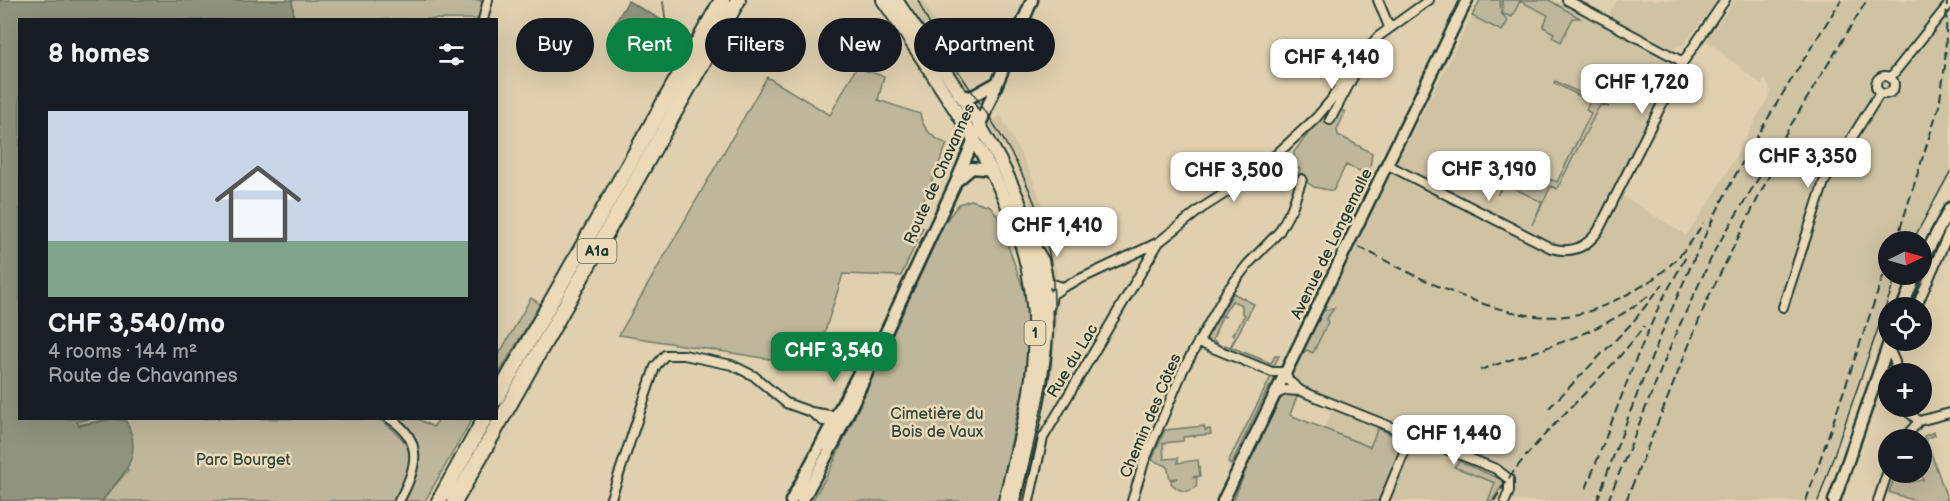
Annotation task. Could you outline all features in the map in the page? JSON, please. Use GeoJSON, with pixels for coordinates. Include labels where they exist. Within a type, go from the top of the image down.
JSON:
{"type":"FeatureCollection","features":[{"type":"Feature","properties":{"kind":"highway","name":"A1a"},"geometry":{"type":"LineString","coordinates":[[498,395],[722,0]]}},
{"type":"Feature","properties":{"kind":"highway","name":"A1a"},"geometry":{"type":"LineString","coordinates":[[455,501],[738,0]]}},
{"type":"Feature","properties":{"kind":"highway"},"geometry":{"type":"LineString","coordinates":[[439,501],[484,420]]}},
{"type":"Feature","properties":{"kind":"main road","name":"1"},"geometry":{"type":"LineString","coordinates":[[884,0],[992,170],[1020,236],[1035,313],[1034,356],[1027,406],[1005,501]]}},
{"type":"Feature","properties":{"kind":"main road","name":"1"},"geometry":{"type":"LineString","coordinates":[[896,0],[979,126],[1017,192],[1036,248],[1045,313],[1044,361],[1014,501]]}},
{"type":"Feature","properties":{"kind":"main road","name":"Route de Chavannes"},"geometry":{"type":"LineString","coordinates":[[791,501],[826,433],[831,418],[860,377],[881,340],[956,182],[1031,0]]}},
{"type":"Feature","properties":{"kind":"main road","name":"Avenue de Longemalle"},"geometry":{"type":"LineString","coordinates":[[1223,501],[1467,0]]}},
{"type":"Feature","properties":{"kind":"main road"},"geometry":{"type":"LineString","coordinates":[[958,94],[971,97],[996,83]]}},
{"type":"Feature","properties":{"kind":"main road"},"geometry":{"type":"LineString","coordinates":[[956,182],[972,168],[992,170]]}},
{"type":"Feature","properties":{"kind":"main road"},"geometry":{"type":"LineString","coordinates":[[1932,242],[1950,208]]}},
{"type":"Feature","properties":{"kind":"main road"},"geometry":{"type":"LineString","coordinates":[[1834,501],[1887,351]]}},
{"type":"Feature","properties":{"kind":"main road","name":"Route de Chavannes"},"geometry":{"type":"LineString","coordinates":[[803,499],[829,452],[860,377]]}},
{"type":"Feature","properties":{"kind":"street"},"geometry":{"type":"LineString","coordinates":[[484,18],[489,0]]}},
{"type":"Feature","properties":{"kind":"street"},"geometry":{"type":"LineString","coordinates":[[1378,0],[1389,27]]}},
{"type":"Feature","properties":{"kind":"street","name":"Rue du Lac"},"geometry":{"type":"LineString","coordinates":[[1044,361],[1050,337],[1049,299],[1063,287],[1159,242],[1202,208],[1254,175],[1332,99],[1348,69],[1355,65],[1368,46],[1389,27],[1430,0]]}},
{"type":"Feature","properties":{"kind":"street"},"geometry":{"type":"LineString","coordinates":[[1568,0],[1604,22],[1651,43],[1683,62]]}},
{"type":"Feature","properties":{"kind":"street"},"geometry":{"type":"LineString","coordinates":[[1388,165],[1551,248],[1574,250],[1588,242],[1598,231],[1683,62],[1725,0]]}},
{"type":"Feature","properties":{"kind":"street"},"geometry":{"type":"LineString","coordinates":[[1890,78],[1950,3]]}},
{"type":"Feature","properties":{"kind":"street"},"geometry":{"type":"LineString","coordinates":[[1330,120],[1354,75],[1355,65]]}},
{"type":"Feature","properties":{"kind":"street"},"geometry":{"type":"LineString","coordinates":[[1882,77],[1890,78],[1894,84],[1893,89],[1889,93],[1880,93],[1876,86],[1878,80],[1882,77]]}},
{"type":"Feature","properties":{"kind":"street"},"geometry":{"type":"LineString","coordinates":[[1783,307],[1824,182],[1880,93]]}},
{"type":"Feature","properties":{"kind":"street","name":"Chemin des Côtes"},"geometry":{"type":"LineString","coordinates":[[1132,501],[1144,462],[1197,342],[1227,291],[1254,257],[1279,232],[1292,208],[1302,179]]}},
{"type":"Feature","properties":{"kind":"street"},"geometry":{"type":"LineString","coordinates":[[1921,297],[1950,230]]}},
{"type":"Feature","properties":{"kind":"street","name":"Rue du Lac"},"geometry":{"type":"LineString","coordinates":[[1029,501],[1043,438],[1159,242]]}},
{"type":"Feature","properties":{"kind":"street"},"geometry":{"type":"LineString","coordinates":[[1036,248],[1044,260],[1048,283],[1063,287]]}},
{"type":"Feature","properties":{"kind":"street","name":"Chemin des Côtes"},"geometry":{"type":"LineString","coordinates":[[1197,342],[1272,372]]}},
{"type":"Feature","properties":{"kind":"street"},"geometry":{"type":"LineString","coordinates":[[610,501],[655,367],[665,355],[684,355],[732,365],[754,376],[786,403],[811,412],[815,418],[831,418]]}},
{"type":"Feature","properties":{"kind":"street"},"geometry":{"type":"LineString","coordinates":[[1272,372],[1285,372],[1289,381],[1301,391],[1496,469],[1509,479],[1509,491],[1505,501]]}},
{"type":"Feature","properties":{"kind":"street"},"geometry":{"type":"LineString","coordinates":[[1272,372],[1279,384]]}},
{"type":"Feature","properties":{"kind":"street"},"geometry":{"type":"LineString","coordinates":[[1273,395],[1285,390],[1301,391]]}},
{"type":"Feature","properties":{"kind":"street"},"geometry":{"type":"LineString","coordinates":[[1912,429],[1919,421],[1950,413]]}},
{"type":"Feature","properties":{"kind":"street"},"geometry":{"type":"LineString","coordinates":[[1914,417],[1919,421]]}},
{"type":"Feature","properties":{"kind":"street","name":"Route de Chavannes"},"geometry":{"type":"LineString","coordinates":[[803,499],[809,480],[836,426],[831,418]]}},
{"type":"Feature","properties":{"kind":"street"},"geometry":{"type":"LineString","coordinates":[[391,420],[407,434],[414,450],[411,478],[399,501]]}},
{"type":"Feature","properties":{"kind":"street"},"geometry":{"type":"LineString","coordinates":[[1384,501],[1411,436]]}},
{"type":"Feature","properties":{"kind":"street"},"geometry":{"type":"LineString","coordinates":[[1878,501],[1884,483]]}},
{"type":"Feature","properties":{"kind":"shaded area"},"geometry":{"type":"Polygon","coordinates":[[[0,0],[292,0],[294,18],[18,18],[18,420],[86,420],[77,422],[79,426],[108,420],[126,421],[133,445],[129,464],[102,501],[0,501],[0,0]]]}},
{"type":"Feature","properties":{"kind":"shaded area"},"geometry":{"type":"Polygon","coordinates":[[[909,0],[924,0],[932,18],[918,18],[909,0]]]}},
{"type":"Feature","properties":{"kind":"shaded area"},"geometry":{"type":"Polygon","coordinates":[[[1480,0],[1553,0],[1683,62],[1621,195],[1686,235],[1713,197],[1771,92],[1765,79],[1762,85],[1706,40],[1735,0],[1950,0],[1950,177],[1917,231],[1878,231],[1878,285],[1892,285],[1888,297],[1878,297],[1878,326],[1816,501],[1508,501],[1513,487],[1509,470],[1297,384],[1292,369],[1480,0]]]}},
{"type":"Feature","properties":{"kind":"shaded area"},"geometry":{"type":"Polygon","coordinates":[[[1617,0],[1718,0],[1683,45],[1674,48],[1661,46],[1607,18],[1617,0]]]}},
{"type":"Feature","properties":{"kind":"shaded area"},"geometry":{"type":"Polygon","coordinates":[[[628,1],[658,18],[618,18],[628,1]]]}},
{"type":"Feature","properties":{"kind":"shaded area"},"geometry":{"type":"Polygon","coordinates":[[[953,72],[960,72],[994,120],[1001,116],[1031,174],[1042,204],[1058,279],[1058,321],[1053,364],[1023,501],[1018,501],[1052,339],[1050,281],[1041,232],[1021,176],[1005,147],[953,72]]]}},
{"type":"Feature","properties":{"kind":"shaded area"},"geometry":{"type":"Polygon","coordinates":[[[1332,410],[1378,428],[1370,447],[1324,429],[1332,410]]]}},
{"type":"Feature","properties":{"kind":"shaded area"},"geometry":{"type":"Polygon","coordinates":[[[1415,448],[1423,448],[1499,479],[1503,490],[1498,501],[1390,501],[1407,460],[1415,448]]]}},
{"type":"Feature","properties":{"kind":"green space"},"geometry":{"type":"Polygon","coordinates":[[[292,0],[478,0],[483,2],[478,18],[294,18],[292,0]]]}},
{"type":"Feature","properties":{"kind":"green space"},"geometry":{"type":"Polygon","coordinates":[[[1480,0],[1500,0],[1501,13],[1508,21],[1502,31],[1472,16],[1480,0]]]}},
{"type":"Feature","properties":{"kind":"green space"},"geometry":{"type":"Polygon","coordinates":[[[1502,0],[1549,0],[1580,18],[1573,18],[1561,42],[1552,37],[1554,33],[1543,27],[1548,15],[1520,1],[1512,17],[1503,14],[1502,0]]]}},
{"type":"Feature","properties":{"kind":"green space"},"geometry":{"type":"Polygon","coordinates":[[[854,72],[870,72],[884,76],[878,100],[920,114],[929,133],[947,144],[914,224],[923,228],[901,276],[843,274],[814,366],[619,335],[767,77],[830,115],[854,72]]]}},
{"type":"Feature","properties":{"kind":"green space"},"geometry":{"type":"Polygon","coordinates":[[[1555,81],[1609,107],[1600,105],[1557,189],[1551,186],[1532,225],[1542,202],[1505,184],[1497,195],[1509,171],[1514,169],[1547,185],[1550,179],[1557,182],[1591,113],[1586,110],[1590,101],[1554,83],[1555,81]]]}},
{"type":"Feature","properties":{"kind":"green space"},"geometry":{"type":"Polygon","coordinates":[[[1339,94],[1333,105],[1345,112],[1337,130],[1338,135],[1372,153],[1369,175],[1346,165],[1333,191],[1314,187],[1298,176],[1300,169],[1294,165],[1294,152],[1339,94]]]}},
{"type":"Feature","properties":{"kind":"green space","name":"Cimetière du Bois de Vaux"},"geometry":{"type":"Polygon","coordinates":[[[971,200],[990,206],[997,215],[1027,299],[1029,329],[1024,384],[998,501],[812,501],[829,472],[945,222],[959,204],[971,200]]]}},
{"type":"Feature","properties":{"kind":"green space"},"geometry":{"type":"Polygon","coordinates":[[[1233,293],[1254,304],[1231,347],[1271,363],[1275,356],[1279,356],[1272,369],[1225,349],[1225,345],[1230,347],[1236,337],[1232,335],[1245,315],[1242,313],[1242,305],[1232,301],[1223,315],[1226,317],[1222,316],[1213,339],[1218,344],[1214,346],[1205,341],[1233,293]]]}},
{"type":"Feature","properties":{"kind":"green space"},"geometry":{"type":"Polygon","coordinates":[[[531,298],[540,304],[498,375],[498,356],[531,298]]]}},
{"type":"Feature","properties":{"kind":"green space"},"geometry":{"type":"Polygon","coordinates":[[[1334,308],[1326,320],[1328,322],[1313,353],[1307,350],[1301,355],[1323,311],[1334,308]]]}},
{"type":"Feature","properties":{"kind":"green space"},"geometry":{"type":"Polygon","coordinates":[[[1272,375],[1275,381],[1268,389],[1231,465],[1228,462],[1272,375]]]}},
{"type":"Feature","properties":{"kind":"green space"},"geometry":{"type":"Polygon","coordinates":[[[1291,394],[1297,396],[1290,415],[1370,447],[1378,428],[1398,438],[1401,451],[1381,501],[1233,501],[1244,475],[1242,474],[1276,402],[1291,394]]]}},
{"type":"Feature","properties":{"kind":"green space","name":"Parc Bourget"},"geometry":{"type":"Polygon","coordinates":[[[84,420],[103,420],[77,425],[77,422],[84,420]]]}},
{"type":"Feature","properties":{"kind":"green space","name":"Parc Bourget"},"geometry":{"type":"Polygon","coordinates":[[[103,420],[380,420],[401,437],[407,446],[409,455],[406,476],[394,501],[102,501],[128,470],[103,420]]]}},
{"type":"Feature","properties":{"kind":"green space"},"geometry":{"type":"Polygon","coordinates":[[[401,420],[420,420],[433,427],[438,420],[471,420],[425,501],[405,501],[419,458],[415,437],[401,420]]]}},
{"type":"Feature","properties":{"kind":"green space"},"geometry":{"type":"Polygon","coordinates":[[[1204,426],[1205,430],[1210,429],[1211,434],[1183,437],[1183,441],[1163,443],[1164,459],[1178,458],[1178,463],[1198,460],[1200,476],[1192,477],[1197,478],[1196,487],[1186,491],[1180,490],[1171,483],[1171,480],[1178,478],[1170,479],[1167,466],[1152,460],[1165,430],[1204,426]]]}},
{"type":"Feature","properties":{"kind":"green space"},"geometry":{"type":"Polygon","coordinates":[[[1932,456],[1948,501],[1915,501],[1889,492],[1892,483],[1932,483],[1932,456]]]}},
{"type":"Feature","properties":{"kind":"green space"},"geometry":{"type":"Polygon","coordinates":[[[1459,461],[1502,480],[1504,483],[1492,501],[1488,501],[1495,483],[1454,467],[1459,461]]]}},
{"type":"Feature","properties":{"kind":"waterway"},"geometry":{"type":"LineString","coordinates":[[663,2],[665,18]]}},
{"type":"Feature","properties":{"kind":"tram line"},"geometry":{"type":"LineString","coordinates":[[918,0],[937,38],[1006,144],[1030,191],[1045,236],[1053,278],[1054,320],[1050,362],[1042,406],[1020,501]]}},
{"type":"Feature","properties":{"kind":"tram line"},"geometry":{"type":"LineString","coordinates":[[1918,231],[1950,172]]}},
{"type":"Feature","properties":{"kind":"tram line"},"geometry":{"type":"LineString","coordinates":[[1818,501],[1893,285]]}},
{"type":"Feature","properties":{"kind":"railway"},"geometry":{"type":"LineString","coordinates":[[1597,501],[1658,342],[1710,225],[1756,139],[1841,0]]}},
{"type":"Feature","properties":{"kind":"railway"},"geometry":{"type":"LineString","coordinates":[[1608,501],[1675,335],[1716,248],[1867,0]]}},
{"type":"Feature","properties":{"kind":"railway"},"geometry":{"type":"LineString","coordinates":[[1899,231],[1939,106],[1945,66],[1947,0]]}},
{"type":"Feature","properties":{"kind":"railway"},"geometry":{"type":"LineString","coordinates":[[1626,501],[1708,298],[1773,168]]}},
{"type":"Feature","properties":{"kind":"railway"},"geometry":{"type":"LineString","coordinates":[[1359,247],[1407,272],[1463,296],[1520,314],[1547,317],[1588,312],[1628,294],[1671,264],[1696,235],[1703,223]]}},
{"type":"Feature","properties":{"kind":"railway"},"geometry":{"type":"LineString","coordinates":[[1586,489],[1635,361],[1661,302],[1687,255]]}},
{"type":"Feature","properties":{"kind":"railway"},"geometry":{"type":"LineString","coordinates":[[1549,408],[1632,323],[1663,284]]}},
{"type":"Feature","properties":{"kind":"railway"},"geometry":{"type":"LineString","coordinates":[[1806,501],[1880,285]]}},
{"type":"Feature","properties":{"kind":"railway"},"geometry":{"type":"LineString","coordinates":[[1480,370],[1568,340],[1611,320],[1649,295]]}},
{"type":"Feature","properties":{"kind":"railway"},"geometry":{"type":"LineString","coordinates":[[1494,501],[1528,454],[1607,370],[1644,326]]}}]}
